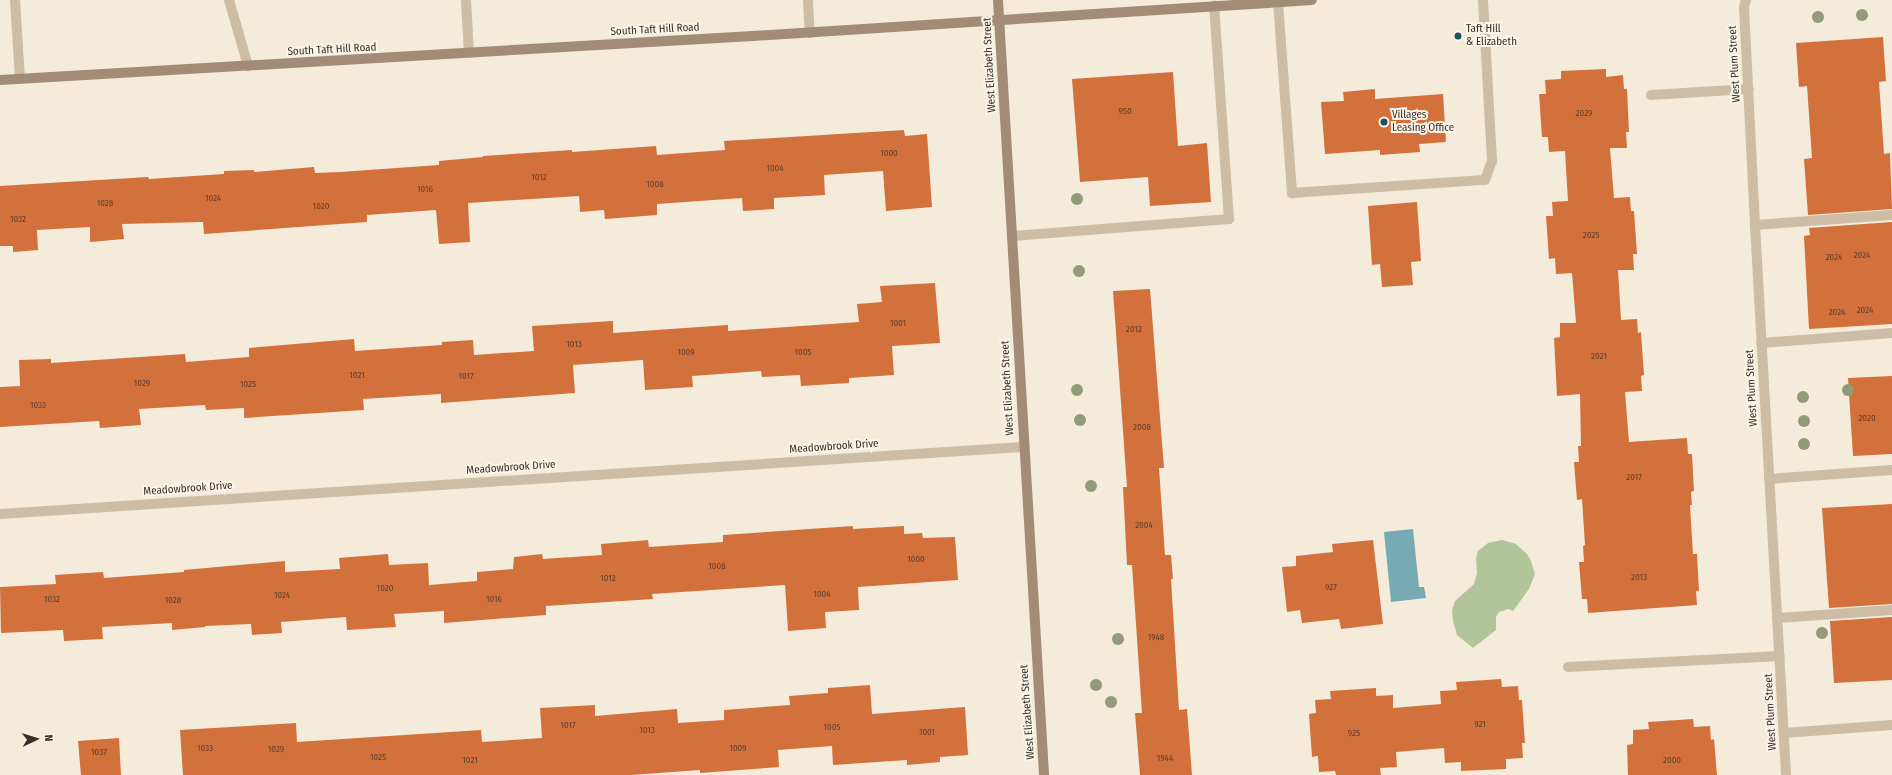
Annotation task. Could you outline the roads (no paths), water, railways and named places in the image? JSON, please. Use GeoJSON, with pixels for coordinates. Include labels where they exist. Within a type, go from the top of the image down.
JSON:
{"type":"FeatureCollection","features":[{"type":"Feature","properties":{"kind":"main road","name":"West Elizabeth Street"},"geometry":{"type":"LineString","coordinates":[[998,0],[1013,236],[1023,446],[1044,775]]}},
{"type":"Feature","properties":{"kind":"main road","name":"South Taft Hill Road"},"geometry":{"type":"LineString","coordinates":[[0,80],[469,54],[1312,0]]}},
{"type":"Feature","properties":{"kind":"street"},"geometry":{"type":"LineString","coordinates":[[15,0],[20,79]]}},
{"type":"Feature","properties":{"kind":"street"},"geometry":{"type":"LineString","coordinates":[[229,0],[248,66]]}},
{"type":"Feature","properties":{"kind":"street"},"geometry":{"type":"LineString","coordinates":[[466,0],[469,54]]}},
{"type":"Feature","properties":{"kind":"street"},"geometry":{"type":"LineString","coordinates":[[808,0],[810,33]]}},
{"type":"Feature","properties":{"kind":"street"},"geometry":{"type":"LineString","coordinates":[[1278,2],[1292,194],[1485,180],[1492,161],[1483,0]]}},
{"type":"Feature","properties":{"kind":"street","name":"West Plum Street"},"geometry":{"type":"LineString","coordinates":[[1746,0],[1744,7],[1761,343],[1786,775]]}},
{"type":"Feature","properties":{"kind":"street"},"geometry":{"type":"LineString","coordinates":[[1013,236],[1229,219],[1214,6]]}},
{"type":"Feature","properties":{"kind":"street"},"geometry":{"type":"LineString","coordinates":[[1651,95],[1749,89]]}},
{"type":"Feature","properties":{"kind":"street"},"geometry":{"type":"LineString","coordinates":[[1755,225],[1892,215]]}},
{"type":"Feature","properties":{"kind":"street"},"geometry":{"type":"LineString","coordinates":[[1761,343],[1892,333]]}},
{"type":"Feature","properties":{"kind":"street","name":"Meadowbrook Drive"},"geometry":{"type":"LineString","coordinates":[[0,514],[1023,446]]}},
{"type":"Feature","properties":{"kind":"street"},"geometry":{"type":"LineString","coordinates":[[1769,479],[1892,470]]}},
{"type":"Feature","properties":{"kind":"street"},"geometry":{"type":"LineString","coordinates":[[1777,618],[1892,610]]}},
{"type":"Feature","properties":{"kind":"street"},"geometry":{"type":"LineString","coordinates":[[1568,667],[1780,656]]}},
{"type":"Feature","properties":{"kind":"street"},"geometry":{"type":"LineString","coordinates":[[1784,732],[1892,725]]}},
{"type":"Feature","properties":{"kind":"water"},"geometry":{"type":"Polygon","coordinates":[[[1413,529],[1419,587],[1424,587],[1426,598],[1391,602],[1384,532],[1413,529]]]}},
{"type":"Feature","properties":{"kind":"place","name":"Taft Hill & Elizabeth"},"geometry":{"type":"Point","coordinates":[1458,36]}},
{"type":"Feature","properties":{"kind":"place","name":"Villages Leasing Office"},"geometry":{"type":"Point","coordinates":[1384,122]}}]}
